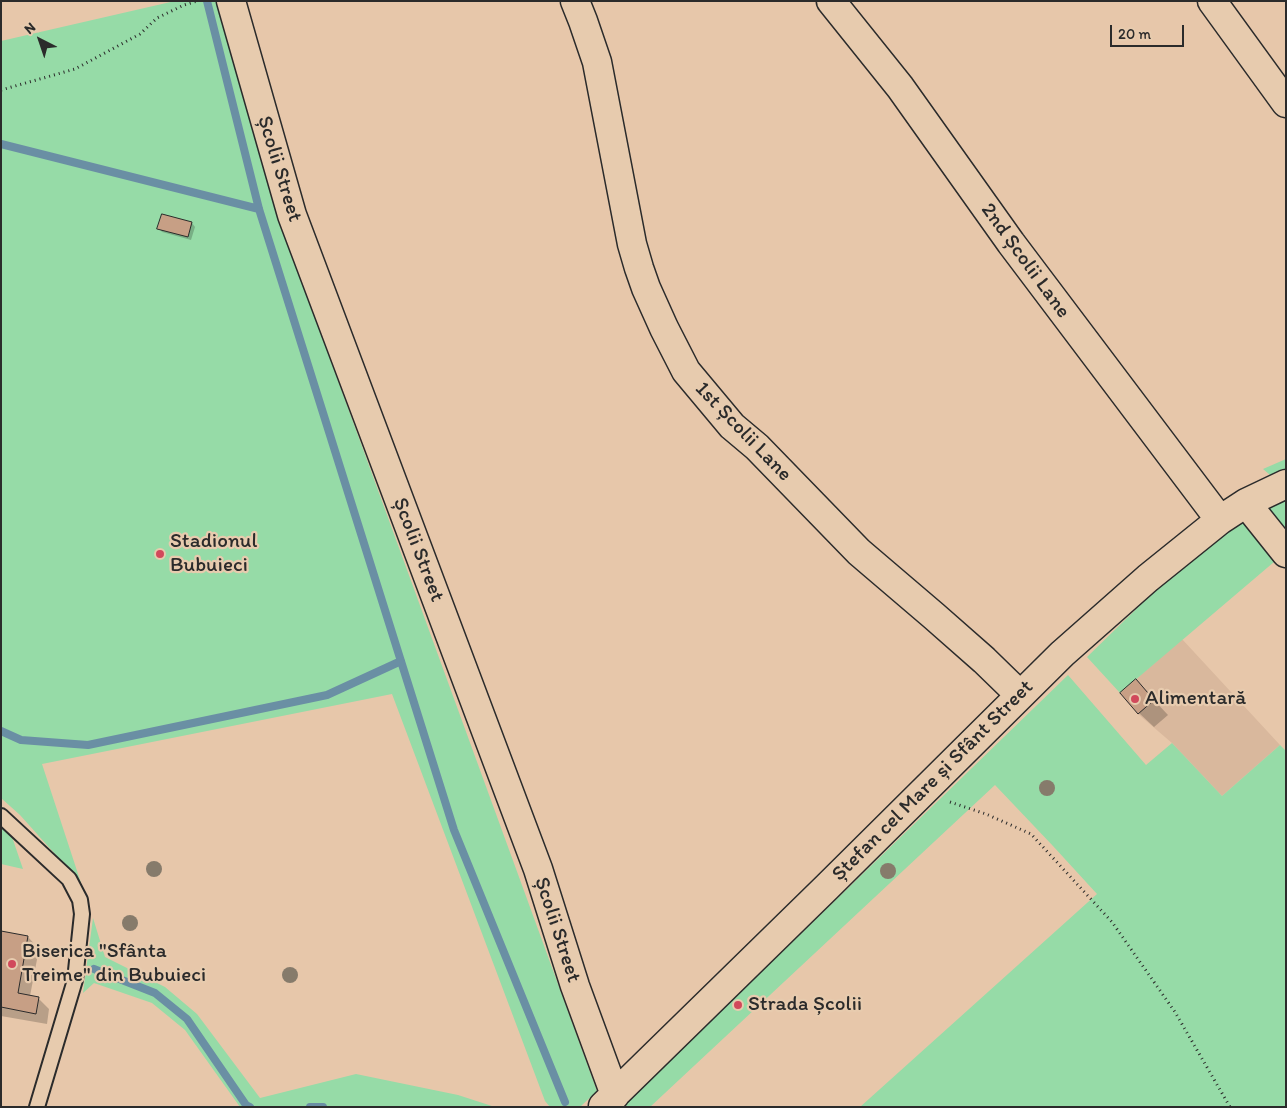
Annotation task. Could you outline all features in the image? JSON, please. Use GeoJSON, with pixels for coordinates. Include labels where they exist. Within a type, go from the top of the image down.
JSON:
{"type":"FeatureCollection","features":[{"type":"Feature","properties":{"kind":"street","name":"Școlii Street"},"geometry":{"type":"LineString","coordinates":[[231,1],[292,215],[538,870],[609,1101]]}},
{"type":"Feature","properties":{"kind":"street","name":"1st Școlii Lane"},"geometry":{"type":"LineString","coordinates":[[574,1],[583,21],[596,62],[632,244],[639,268],[664,328],[686,371],[732,426],[757,447],[859,552],[984,660],[1020,695]]}},
{"type":"Feature","properties":{"kind":"street","name":"2nd Școlii Lane"},"geometry":{"type":"LineString","coordinates":[[832,1],[900,87],[1011,243],[1220,520]]}},
{"type":"Feature","properties":{"kind":"street"},"geometry":{"type":"LineString","coordinates":[[1212,1],[1286,102]]}},
{"type":"Feature","properties":{"kind":"street","name":"Ștefan cel Mare și Sfânt Street"},"geometry":{"type":"LineString","coordinates":[[609,1101],[1062,654],[1148,578],[1220,520],[1246,503],[1286,484]]}},
{"type":"Feature","properties":{"kind":"street"},"geometry":{"type":"LineString","coordinates":[[1246,503],[1286,553]]}},
{"type":"Feature","properties":{"kind":"lane"},"geometry":{"type":"LineString","coordinates":[[1,816],[69,879],[80,900],[82,914],[74,980],[36,1107]]}},
{"type":"Feature","properties":{"kind":"path"},"geometry":{"type":"LineString","coordinates":[[1,90],[75,70],[140,34],[158,18],[196,1]]}},
{"type":"Feature","properties":{"kind":"path"},"geometry":{"type":"LineString","coordinates":[[922,792],[986,814],[1031,834],[1112,922],[1175,1012],[1230,1107]]}},
{"type":"Feature","properties":{"kind":"shaded area"},"geometry":{"type":"Polygon","coordinates":[[[1182,639],[1280,745],[1222,796],[1172,743],[1138,714],[1120,693],[1182,639]]]}},
{"type":"Feature","properties":{"kind":"green space"},"geometry":{"type":"Polygon","coordinates":[[[175,1],[223,1],[274,205],[597,1091],[580,1107],[550,1107],[545,1101],[392,694],[42,764],[81,883],[20,815],[1,798],[1,41],[175,1]]]}},
{"type":"Feature","properties":{"kind":"green space"},"geometry":{"type":"Polygon","coordinates":[[[1286,459],[1286,470],[1270,475],[1263,469],[1286,459]]]}},
{"type":"Feature","properties":{"kind":"green space"},"geometry":{"type":"Polygon","coordinates":[[[1286,498],[1286,534],[1264,506],[1286,498]]]}},
{"type":"Feature","properties":{"kind":"green space"},"geometry":{"type":"Polygon","coordinates":[[[1243,522],[1274,562],[1120,693],[1087,657],[1168,578],[1208,543],[1243,522]]]}},
{"type":"Feature","properties":{"kind":"green space"},"geometry":{"type":"Polygon","coordinates":[[[1068,675],[1146,765],[1172,743],[1222,796],[1280,745],[1286,751],[1286,1107],[860,1107],[1097,894],[995,785],[650,1107],[622,1107],[1068,675]]]}},
{"type":"Feature","properties":{"kind":"green space"},"geometry":{"type":"Polygon","coordinates":[[[1,825],[11,834],[23,869],[1,864],[1,825]]]}},
{"type":"Feature","properties":{"kind":"green space"},"geometry":{"type":"Polygon","coordinates":[[[93,918],[105,957],[165,987],[197,1014],[260,1098],[356,1074],[458,1095],[495,1107],[240,1107],[185,1030],[152,1003],[94,983],[83,993],[93,918]]]}},
{"type":"Feature","properties":{"kind":"building"},"geometry":{"type":"Polygon","coordinates":[[[162,214],[192,222],[188,237],[157,229],[162,214]]]}},
{"type":"Feature","properties":{"kind":"building"},"geometry":{"type":"Polygon","coordinates":[[[1136,679],[1154,700],[1138,714],[1120,693],[1136,679]]]}},
{"type":"Feature","properties":{"kind":"building","name":"Biserica \"Sfânta Treime\" din Bubuieci"},"geometry":{"type":"Polygon","coordinates":[[[1,931],[28,936],[18,993],[39,997],[36,1014],[1,1007],[1,931]]]}},
{"type":"Feature","properties":{"kind":"waterway"},"geometry":{"type":"LineString","coordinates":[[207,1],[259,209],[454,830],[565,1102]]}},
{"type":"Feature","properties":{"kind":"waterway"},"geometry":{"type":"LineString","coordinates":[[1,144],[259,209]]}},
{"type":"Feature","properties":{"kind":"waterway"},"geometry":{"type":"LineString","coordinates":[[1,731],[21,740],[88,745],[327,695],[401,661]]}},
{"type":"Feature","properties":{"kind":"waterway"},"geometry":{"type":"LineString","coordinates":[[94,969],[155,993],[187,1019],[246,1105],[250,1107]]}},
{"type":"Feature","properties":{"kind":"waterway"},"geometry":{"type":"LineString","coordinates":[[310,1107],[323,1107]]}},
{"type":"Feature","properties":{"kind":"place","name":"Stadionul Bubuieci"},"geometry":{"type":"Point","coordinates":[160,554]}},
{"type":"Feature","properties":{"kind":"place","name":"Alimentară"},"geometry":{"type":"Point","coordinates":[1135,699]}},
{"type":"Feature","properties":{"kind":"place","name":"Biserica \"Sfânta Treime\" din Bubuieci"},"geometry":{"type":"Point","coordinates":[12,964]}},
{"type":"Feature","properties":{"kind":"place","name":"Strada Școlii"},"geometry":{"type":"Point","coordinates":[738,1005]}}]}
